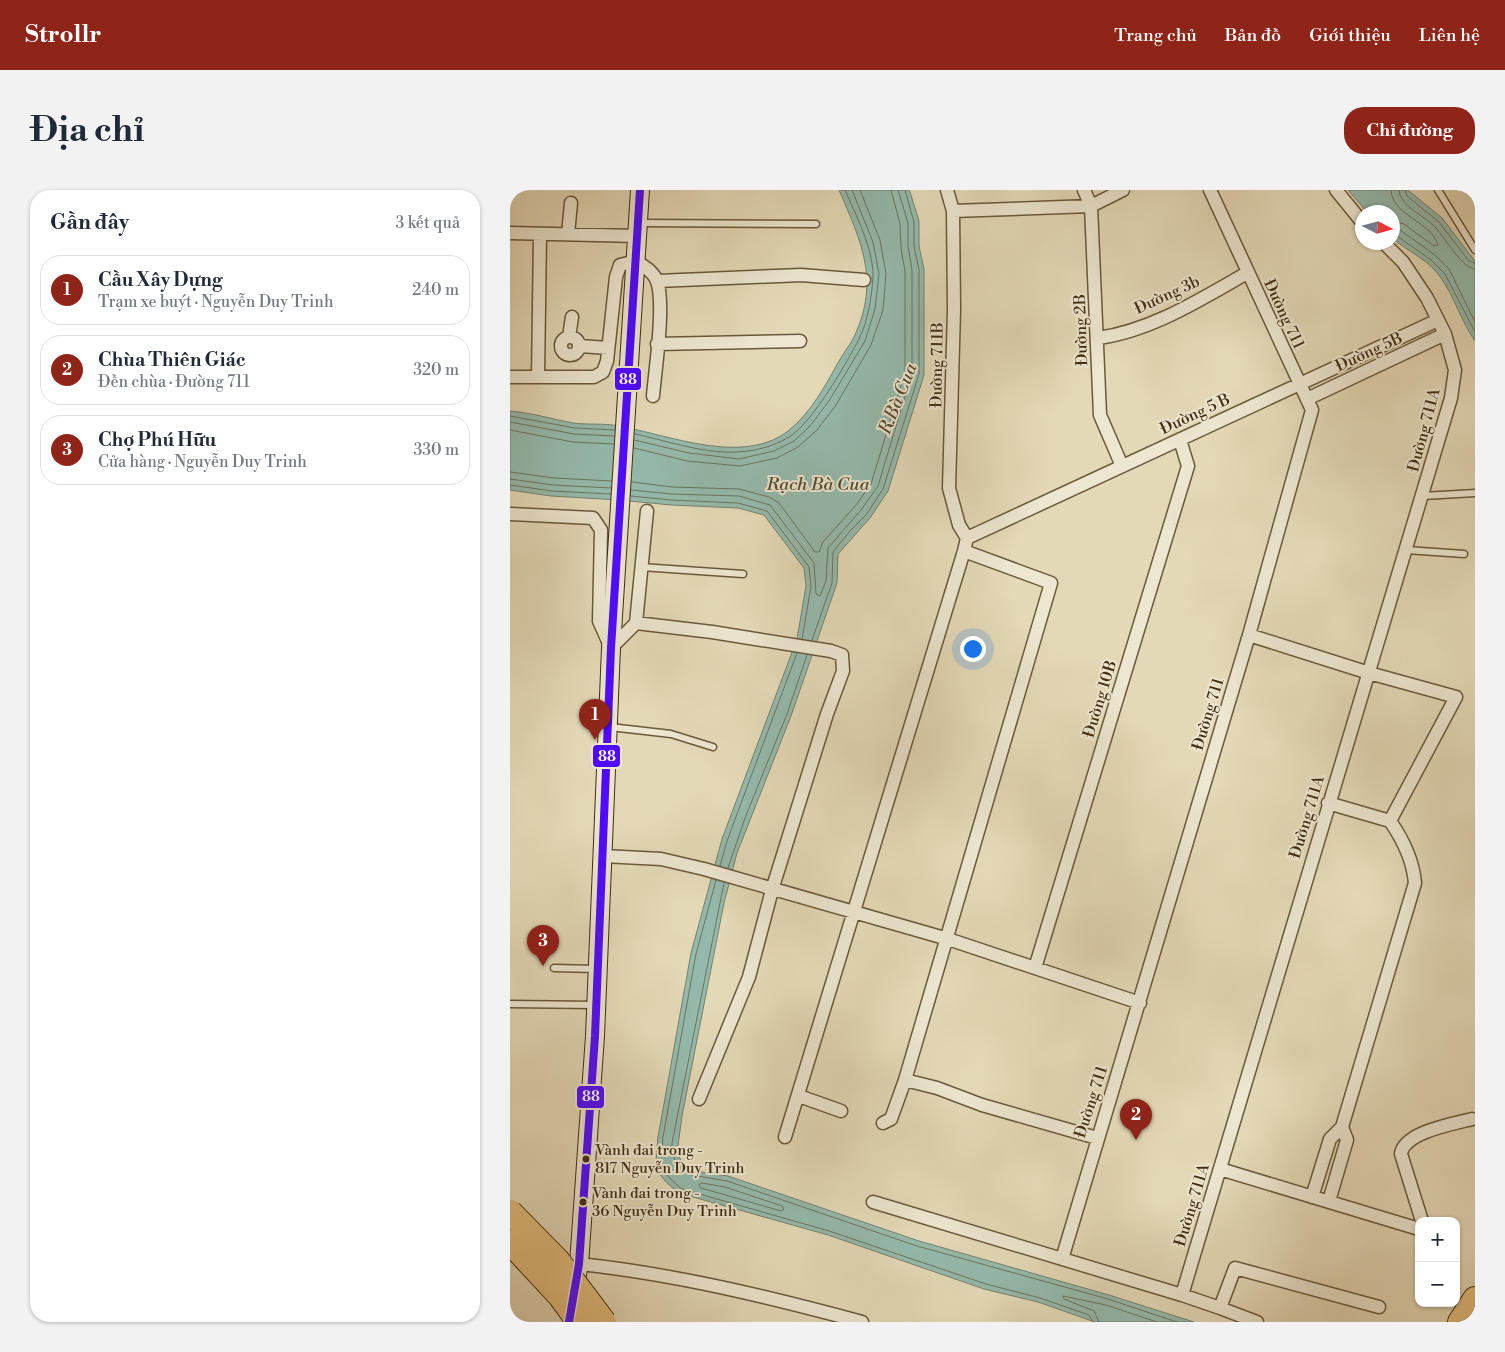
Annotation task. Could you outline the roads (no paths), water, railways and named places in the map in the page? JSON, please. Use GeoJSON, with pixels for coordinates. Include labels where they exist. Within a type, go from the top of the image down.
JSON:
{"type":"FeatureCollection","features":[{"type":"Feature","properties":{"kind":"highway"},"geometry":{"type":"LineString","coordinates":[[510,1212],[558,1261],[604,1322]]}},
{"type":"Feature","properties":{"kind":"highway"},"geometry":{"type":"LineString","coordinates":[[510,1242],[560,1296],[580,1322]]}},
{"type":"Feature","properties":{"kind":"highway"},"geometry":{"type":"LineString","coordinates":[[1460,1322],[1475,1299]]}},
{"type":"Feature","properties":{"kind":"main road"},"geometry":{"type":"LineString","coordinates":[[569,1322],[578,1264],[596,1006],[610,648],[640,190]]}},
{"type":"Feature","properties":{"kind":"main road"},"geometry":{"type":"LineString","coordinates":[[578,1264],[580,1322]]}},
{"type":"Feature","properties":{"kind":"street","name":"Đường 711B"},"geometry":{"type":"LineString","coordinates":[[947,190],[953,211],[954,310],[949,488],[959,525],[967,538]]}},
{"type":"Feature","properties":{"kind":"street","name":"Đường 2B"},"geometry":{"type":"LineString","coordinates":[[1084,190],[1092,206],[1100,415],[1122,466]]}},
{"type":"Feature","properties":{"kind":"street"},"geometry":{"type":"LineString","coordinates":[[953,211],[1092,206],[1123,190]]}},
{"type":"Feature","properties":{"kind":"street","name":"Đường 711"},"geometry":{"type":"LineString","coordinates":[[1062,1259],[1249,635],[1312,410],[1210,190]]}},
{"type":"Feature","properties":{"kind":"street"},"geometry":{"type":"LineString","coordinates":[[1336,190],[1355,213]]}},
{"type":"Feature","properties":{"kind":"street"},"geometry":{"type":"LineString","coordinates":[[568,234],[570,202]]}},
{"type":"Feature","properties":{"kind":"street"},"geometry":{"type":"LineString","coordinates":[[510,233],[568,234],[638,229]]}},
{"type":"Feature","properties":{"kind":"street"},"geometry":{"type":"LineString","coordinates":[[538,377],[540,234]]}},
{"type":"Feature","properties":{"kind":"street","name":"Đường 711A"},"geometry":{"type":"LineString","coordinates":[[1182,1295],[1451,398],[1455,370],[1445,334],[1427,298],[1403,262],[1391,250]]}},
{"type":"Feature","properties":{"kind":"street"},"geometry":{"type":"LineString","coordinates":[[510,377],[594,377],[603,372],[608,348],[616,277],[620,265],[636,261],[648,268],[657,281],[660,302],[653,396]]}},
{"type":"Feature","properties":{"kind":"street","name":"Đường 3b"},"geometry":{"type":"LineString","coordinates":[[1098,338],[1117,336],[1180,310],[1247,273]]}},
{"type":"Feature","properties":{"kind":"street"},"geometry":{"type":"LineString","coordinates":[[657,281],[801,275],[864,280]]}},
{"type":"Feature","properties":{"kind":"street"},"geometry":{"type":"LineString","coordinates":[[569,355],[565,353],[565,340],[572,317]]}},
{"type":"Feature","properties":{"kind":"street","name":"Đường 5 B"},"geometry":{"type":"LineString","coordinates":[[967,538],[1438,320]]}},
{"type":"Feature","properties":{"kind":"street","name":"Đường 5B"},"geometry":{"type":"LineString","coordinates":[[1307,399],[1445,334]]}},
{"type":"Feature","properties":{"kind":"street"},"geometry":{"type":"LineString","coordinates":[[539,344],[574,337],[580,346]]}},
{"type":"Feature","properties":{"kind":"street"},"geometry":{"type":"LineString","coordinates":[[657,344],[800,341]]}},
{"type":"Feature","properties":{"kind":"street"},"geometry":{"type":"LineString","coordinates":[[580,346],[608,348]]}},
{"type":"Feature","properties":{"kind":"street"},"geometry":{"type":"LineString","coordinates":[[569,355],[574,354],[580,346]]}},
{"type":"Feature","properties":{"kind":"street"},"geometry":{"type":"LineString","coordinates":[[568,377],[569,355]]}},
{"type":"Feature","properties":{"kind":"street","name":"Đường 10B"},"geometry":{"type":"LineString","coordinates":[[1035,968],[1188,466],[1180,440]]}},
{"type":"Feature","properties":{"kind":"street"},"geometry":{"type":"LineString","coordinates":[[510,514],[593,518],[601,530],[599,621],[610,648],[636,623],[647,511]]}},
{"type":"Feature","properties":{"kind":"street"},"geometry":{"type":"LineString","coordinates":[[785,1137],[967,538]]}},
{"type":"Feature","properties":{"kind":"street"},"geometry":{"type":"LineString","coordinates":[[882,1122],[892,1119],[905,1080],[948,939],[1051,582],[964,551]]}},
{"type":"Feature","properties":{"kind":"street"},"geometry":{"type":"LineString","coordinates":[[636,623],[777,642],[831,651],[842,655],[843,671],[827,714],[772,890],[749,977],[699,1099]]}},
{"type":"Feature","properties":{"kind":"street"},"geometry":{"type":"LineString","coordinates":[[1249,635],[1456,697],[1390,822]]}},
{"type":"Feature","properties":{"kind":"street"},"geometry":{"type":"LineString","coordinates":[[1312,1197],[1330,1138],[1342,1127],[1415,883],[1414,868],[1406,848],[1390,822],[1328,803]]}},
{"type":"Feature","properties":{"kind":"street"},"geometry":{"type":"LineString","coordinates":[[603,856],[661,859],[758,884],[772,890],[854,910],[1140,1003]]}},
{"type":"Feature","properties":{"kind":"street"},"geometry":{"type":"LineString","coordinates":[[905,1080],[937,1088],[982,1105],[1097,1138]]}},
{"type":"Feature","properties":{"kind":"street"},"geometry":{"type":"LineString","coordinates":[[799,1096],[841,1112]]}},
{"type":"Feature","properties":{"kind":"street"},"geometry":{"type":"LineString","coordinates":[[1421,1217],[1401,1154],[1402,1148],[1410,1139],[1472,1119]]}},
{"type":"Feature","properties":{"kind":"street"},"geometry":{"type":"LineString","coordinates":[[1329,1201],[1346,1140],[1342,1127]]}},
{"type":"Feature","properties":{"kind":"street"},"geometry":{"type":"LineString","coordinates":[[1220,1169],[1415,1228]]}},
{"type":"Feature","properties":{"kind":"street"},"geometry":{"type":"LineString","coordinates":[[873,1202],[1182,1295],[1257,1322]]}},
{"type":"Feature","properties":{"kind":"street"},"geometry":{"type":"LineString","coordinates":[[578,1264],[627,1269],[742,1290],[862,1322]]}},
{"type":"Feature","properties":{"kind":"street"},"geometry":{"type":"LineString","coordinates":[[1220,1308],[1235,1268],[1379,1307]]}},
{"type":"Feature","properties":{"kind":"lane"},"geometry":{"type":"LineString","coordinates":[[1438,190],[1475,250]]}},
{"type":"Feature","properties":{"kind":"lane"},"geometry":{"type":"LineString","coordinates":[[638,229],[816,224]]}},
{"type":"Feature","properties":{"kind":"lane"},"geometry":{"type":"LineString","coordinates":[[1423,496],[1475,493]]}},
{"type":"Feature","properties":{"kind":"lane"},"geometry":{"type":"LineString","coordinates":[[1406,550],[1464,554]]}},
{"type":"Feature","properties":{"kind":"lane"},"geometry":{"type":"LineString","coordinates":[[641,567],[743,574]]}},
{"type":"Feature","properties":{"kind":"lane"},"geometry":{"type":"LineString","coordinates":[[608,727],[671,734],[713,747]]}},
{"type":"Feature","properties":{"kind":"lane"},"geometry":{"type":"LineString","coordinates":[[554,968],[598,969]]}},
{"type":"Feature","properties":{"kind":"lane"},"geometry":{"type":"LineString","coordinates":[[510,1004],[596,1006]]}},
{"type":"Feature","properties":{"kind":"water","name":"Rạch Bà Cua"},"geometry":{"type":"Polygon","coordinates":[[[839,190],[909,190],[910,192],[919,221],[919,246],[924,269],[924,375],[888,491],[870,518],[838,554],[837,583],[791,716],[737,853],[724,903],[682,1116],[677,1153],[683,1164],[694,1171],[728,1176],[919,1241],[1109,1295],[1194,1322],[1095,1322],[1038,1302],[984,1289],[828,1235],[679,1193],[664,1180],[656,1163],[658,1137],[691,953],[722,839],[797,639],[806,586],[804,568],[764,515],[738,508],[551,496],[510,490],[510,411],[573,423],[619,426],[683,441],[728,447],[750,446],[770,441],[788,431],[804,416],[817,399],[853,338],[862,315],[867,278],[865,261],[854,226],[839,190]]]}},
{"type":"Feature","properties":{"kind":"water"},"geometry":{"type":"Polygon","coordinates":[[[1348,190],[1408,190],[1442,218],[1475,261],[1475,341],[1450,293],[1436,272],[1425,261],[1400,244],[1400,205],[1361,205],[1348,190]]]}},
{"type":"Feature","properties":{"kind":"place","name":"Cầu Xây Dựng"},"geometry":{"type":"Point","coordinates":[595,740]}},
{"type":"Feature","properties":{"kind":"place","name":"Chợ Phú Hữu"},"geometry":{"type":"Point","coordinates":[543,966]}},
{"type":"Feature","properties":{"kind":"place","name":"Chùa Thiên Giác"},"geometry":{"type":"Point","coordinates":[1136,1140]}},
{"type":"Feature","properties":{"kind":"place","name":"Vành đai trong - 817 Nguyễn Duy Trinh"},"geometry":{"type":"Point","coordinates":[586,1159]}},
{"type":"Feature","properties":{"kind":"place","name":"Vành đai trong - 36 Nguyễn Duy Trinh"},"geometry":{"type":"Point","coordinates":[583,1202]}},
{"type":"Feature","properties":{"kind":"water label","name":"R.Bà Cua"},"geometry":{"type":"Point","coordinates":[898,399]}}]}
